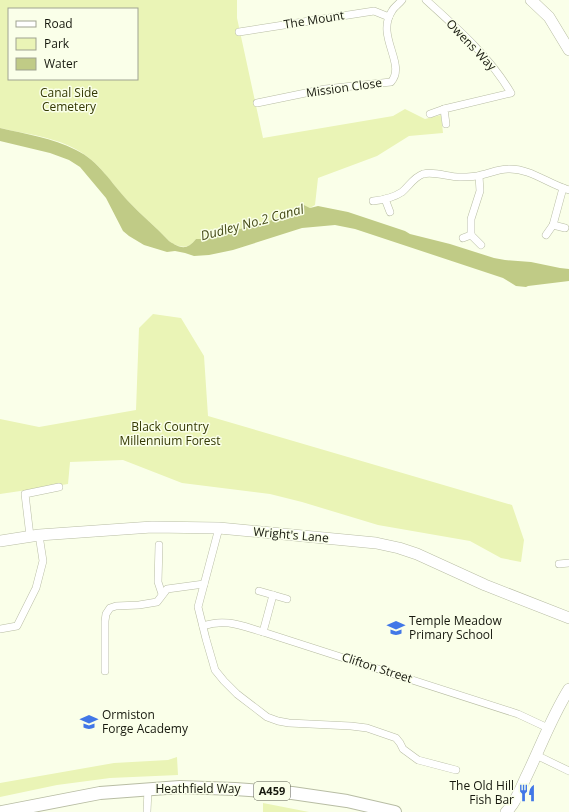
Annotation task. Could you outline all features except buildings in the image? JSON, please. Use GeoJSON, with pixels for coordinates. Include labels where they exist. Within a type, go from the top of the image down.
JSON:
{"type":"FeatureCollection","features":[{"type":"Feature","properties":{"kind":"main road","name":"Heathfield Way"},"geometry":{"type":"LineString","coordinates":[[2,812],[100,793],[180,788],[225,788],[292,793],[347,801],[395,812]]}},
{"type":"Feature","properties":{"kind":"street"},"geometry":{"type":"LineString","coordinates":[[389,17],[392,11],[402,0]]}},
{"type":"Feature","properties":{"kind":"street","name":"Owens Way"},"geometry":{"type":"LineString","coordinates":[[426,0],[468,38],[502,78],[511,93],[444,109]]}},
{"type":"Feature","properties":{"kind":"street"},"geometry":{"type":"LineString","coordinates":[[531,0],[549,17],[569,50]]}},
{"type":"Feature","properties":{"kind":"street","name":"The Mount"},"geometry":{"type":"LineString","coordinates":[[239,32],[374,11],[389,17]]}},
{"type":"Feature","properties":{"kind":"street","name":"Mission Close"},"geometry":{"type":"LineString","coordinates":[[256,103],[325,89],[391,82],[395,76],[397,68],[388,42],[386,28],[389,17]]}},
{"type":"Feature","properties":{"kind":"street"},"geometry":{"type":"LineString","coordinates":[[555,25],[569,36]]}},
{"type":"Feature","properties":{"kind":"street"},"geometry":{"type":"LineString","coordinates":[[430,114],[444,109],[446,124]]}},
{"type":"Feature","properties":{"kind":"street"},"geometry":{"type":"LineString","coordinates":[[373,201],[385,199],[401,192],[414,180],[424,174],[431,173],[453,177],[479,176],[498,170],[509,169],[536,175],[566,189],[553,225],[546,236]]}},
{"type":"Feature","properties":{"kind":"street"},"geometry":{"type":"LineString","coordinates":[[479,176],[479,197],[471,219],[471,235],[481,245]]}},
{"type":"Feature","properties":{"kind":"street"},"geometry":{"type":"LineString","coordinates":[[385,199],[390,212]]}},
{"type":"Feature","properties":{"kind":"street"},"geometry":{"type":"LineString","coordinates":[[553,225],[565,228]]}},
{"type":"Feature","properties":{"kind":"street"},"geometry":{"type":"LineString","coordinates":[[463,238],[471,235]]}},
{"type":"Feature","properties":{"kind":"street"},"geometry":{"type":"LineString","coordinates":[[0,629],[17,626],[36,588],[43,561],[34,536],[25,494],[59,487]]}},
{"type":"Feature","properties":{"kind":"street","name":"Wright's Lane"},"geometry":{"type":"LineString","coordinates":[[0,541],[34,536],[152,527],[219,528],[351,540],[399,548],[417,554],[486,585],[569,618]]}},
{"type":"Feature","properties":{"kind":"street"},"geometry":{"type":"LineString","coordinates":[[219,528],[198,607],[215,670],[237,694],[267,717],[278,721],[366,728],[396,738],[403,749],[418,760],[456,770]]}},
{"type":"Feature","properties":{"kind":"street"},"geometry":{"type":"LineString","coordinates":[[159,545],[158,582],[162,594]]}},
{"type":"Feature","properties":{"kind":"street"},"geometry":{"type":"LineString","coordinates":[[558,564],[569,563]]}},
{"type":"Feature","properties":{"kind":"street"},"geometry":{"type":"LineString","coordinates":[[105,671],[105,621],[107,611],[110,608],[116,606],[138,606],[157,602],[162,594],[168,589],[204,584]]}},
{"type":"Feature","properties":{"kind":"street"},"geometry":{"type":"LineString","coordinates":[[259,591],[287,599]]}},
{"type":"Feature","properties":{"kind":"street"},"geometry":{"type":"LineString","coordinates":[[263,632],[273,595]]}},
{"type":"Feature","properties":{"kind":"street","name":"Clifton Street"},"geometry":{"type":"LineString","coordinates":[[203,626],[212,623],[226,622],[263,632],[518,714],[548,728]]}},
{"type":"Feature","properties":{"kind":"street"},"geometry":{"type":"LineString","coordinates":[[509,811],[548,728],[569,689]]}},
{"type":"Feature","properties":{"kind":"street"},"geometry":{"type":"LineString","coordinates":[[536,755],[569,771]]}},
{"type":"Feature","properties":{"kind":"street"},"geometry":{"type":"LineString","coordinates":[[147,812],[148,789]]}},
{"type":"Feature","properties":{"kind":"green space","name":"Canal Side Cemetery"},"geometry":{"type":"Polygon","coordinates":[[[0,0],[237,0],[237,18],[263,138],[393,116],[405,109],[425,119],[441,115],[443,133],[409,136],[377,156],[318,178],[315,205],[310,208],[302,204],[298,209],[269,221],[204,239],[196,239],[190,245],[183,247],[169,241],[128,201],[100,168],[87,156],[61,142],[0,128],[0,0]]]}},
{"type":"Feature","properties":{"kind":"green space","name":"Black Country Millennium Forest"},"geometry":{"type":"Polygon","coordinates":[[[153,314],[181,318],[204,356],[208,416],[512,505],[524,540],[521,562],[501,558],[470,541],[378,525],[270,494],[182,483],[123,460],[70,462],[68,484],[0,494],[0,419],[39,427],[136,410],[139,328],[153,314]]]}},
{"type":"Feature","properties":{"kind":"green space"},"geometry":{"type":"Polygon","coordinates":[[[177,757],[178,775],[110,778],[57,785],[0,797],[0,783],[114,763],[168,760],[177,757]]]}},
{"type":"Feature","properties":{"kind":"green space"},"geometry":{"type":"Polygon","coordinates":[[[263,803],[309,812],[263,812],[263,803]]]}},
{"type":"Feature","properties":{"kind":"water"},"geometry":{"type":"Polygon","coordinates":[[[0,128],[48,139],[76,150],[84,155],[98,166],[128,201],[169,241],[180,247],[187,247],[196,239],[204,239],[269,221],[298,209],[302,204],[310,208],[318,206],[348,212],[410,234],[450,244],[494,258],[531,262],[569,269],[569,281],[526,287],[516,286],[503,278],[355,229],[335,225],[302,228],[233,250],[209,255],[194,256],[175,251],[167,252],[144,245],[123,231],[106,198],[80,167],[69,160],[50,153],[0,141],[0,128]]]}},
{"type":"Feature","properties":{"kind":"place","name":"Temple Meadow Primary School"},"geometry":{"type":"Point","coordinates":[396,628]}},
{"type":"Feature","properties":{"kind":"place","name":"Ormiston Forge Academy"},"geometry":{"type":"Point","coordinates":[89,722]}},
{"type":"Feature","properties":{"kind":"place","name":"The Old Hill Fish Bar"},"geometry":{"type":"Point","coordinates":[527,793]}},
{"type":"Feature","properties":{"kind":"water label","name":"Dudley No.2 Canal"},"geometry":{"type":"Point","coordinates":[252,222]}}]}
